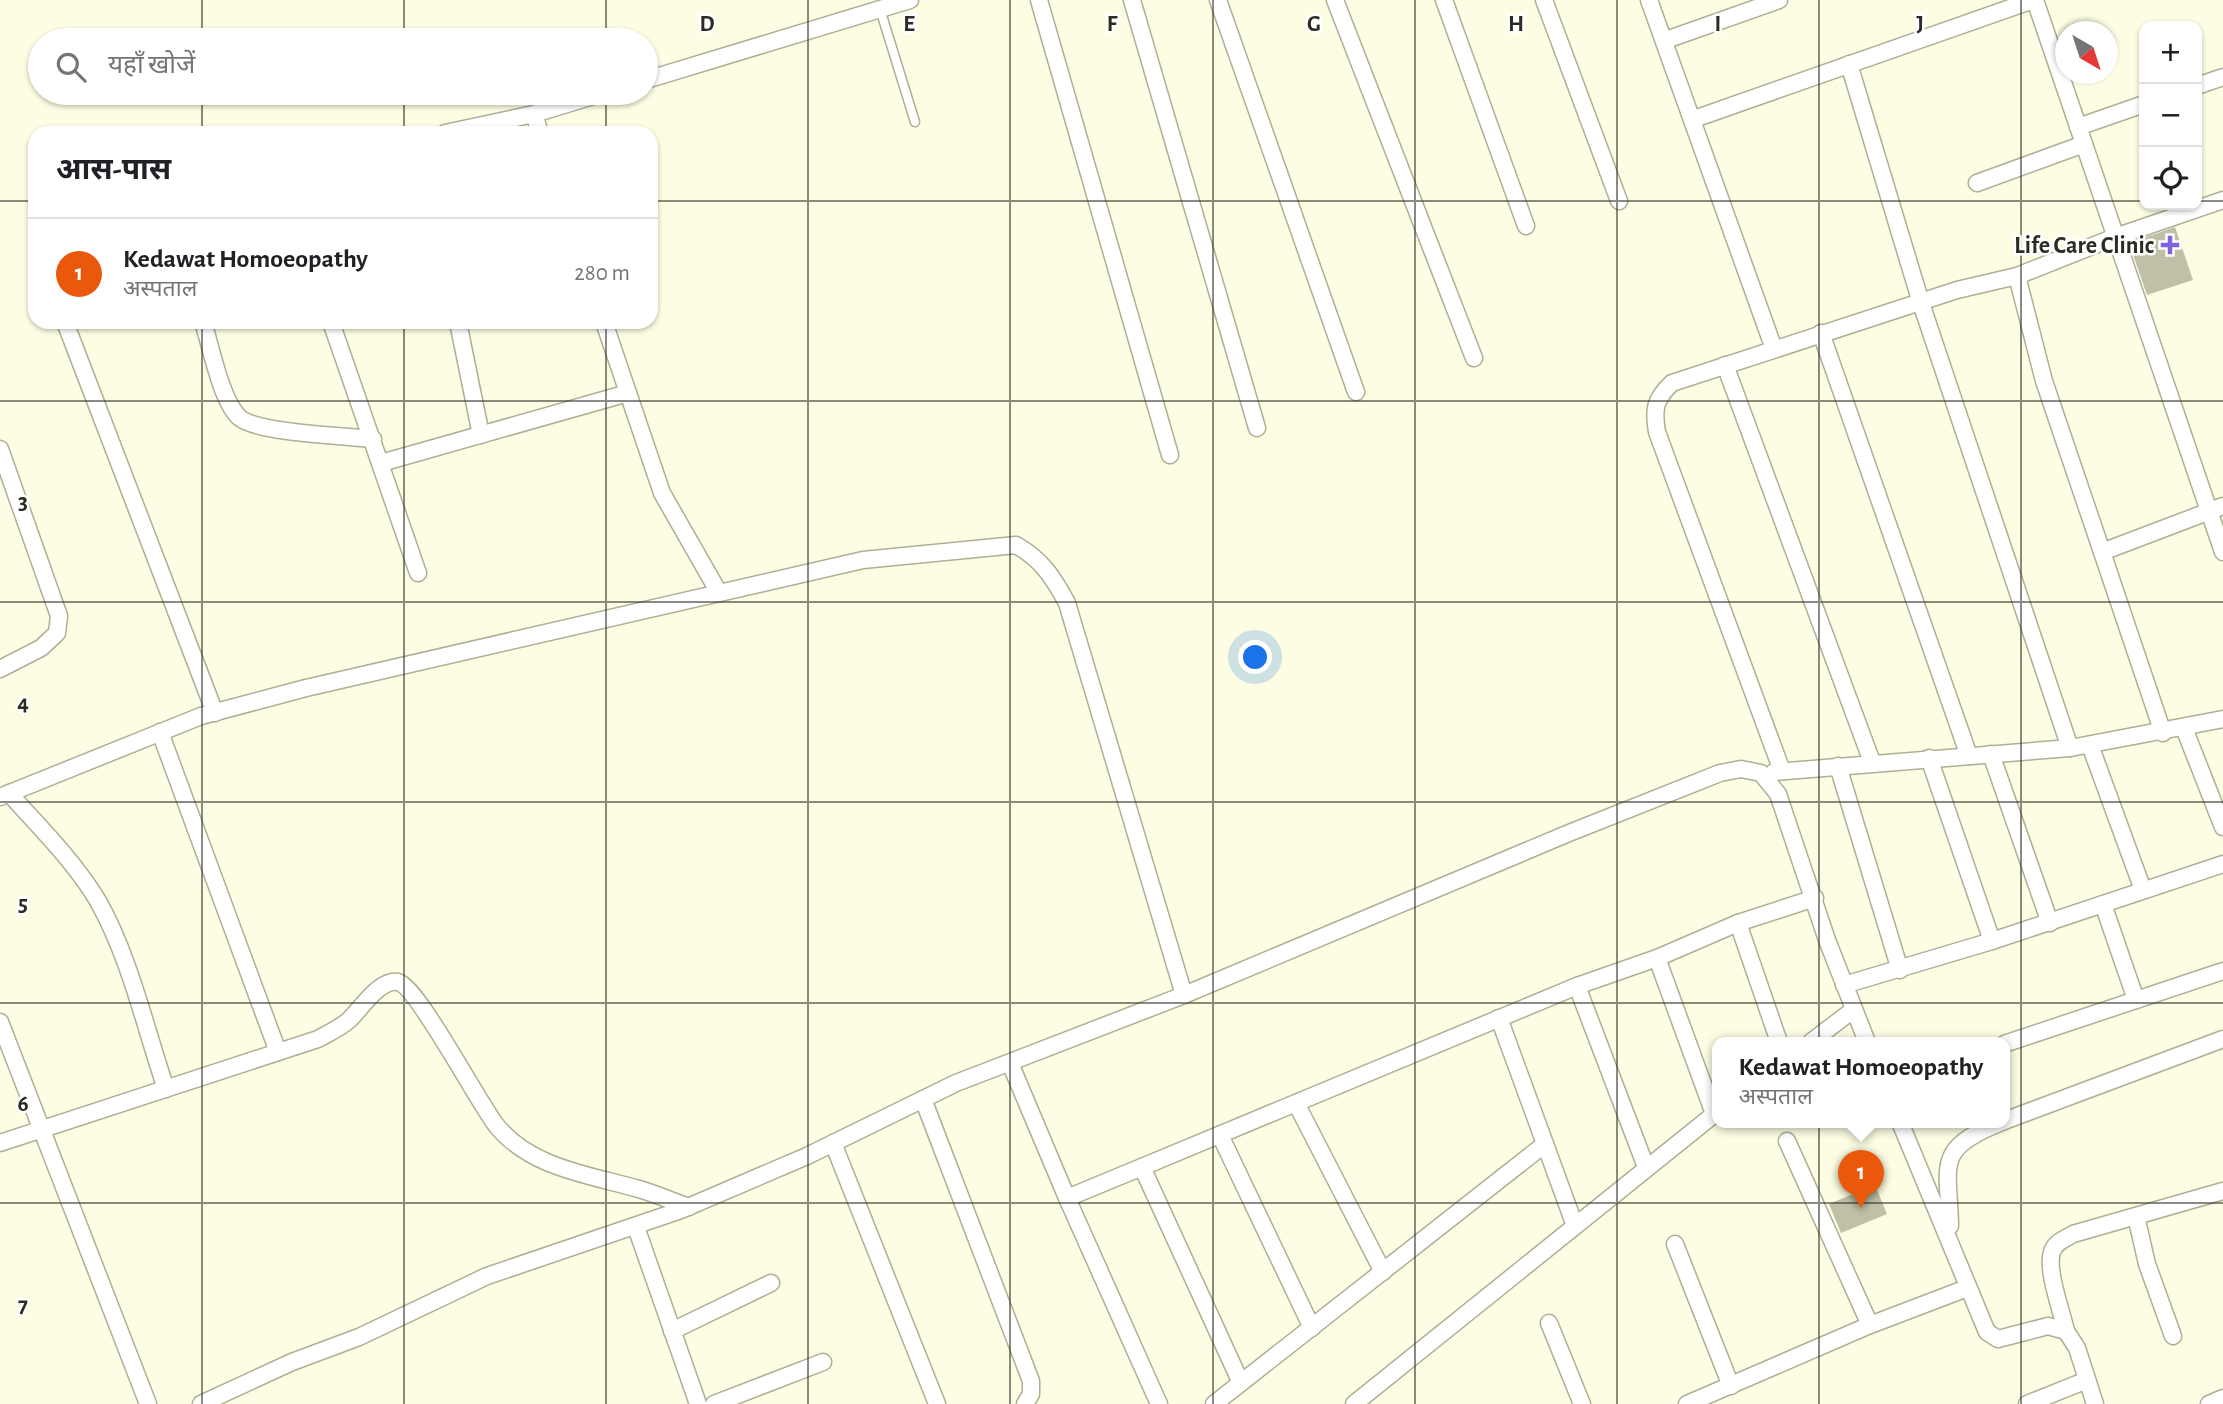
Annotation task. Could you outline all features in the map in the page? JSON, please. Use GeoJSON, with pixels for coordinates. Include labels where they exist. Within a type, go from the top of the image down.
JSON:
{"type":"FeatureCollection","features":[{"type":"Feature","properties":{"kind":"street"},"geometry":{"type":"LineString","coordinates":[[658,76],[862,7],[880,9],[910,0]]}},
{"type":"Feature","properties":{"kind":"street"},"geometry":{"type":"LineString","coordinates":[[1039,0],[1170,455]]}},
{"type":"Feature","properties":{"kind":"street"},"geometry":{"type":"LineString","coordinates":[[1132,0],[1257,428]]}},
{"type":"Feature","properties":{"kind":"street"},"geometry":{"type":"LineString","coordinates":[[1219,0],[1356,392]]}},
{"type":"Feature","properties":{"kind":"street"},"geometry":{"type":"LineString","coordinates":[[1335,0],[1474,358]]}},
{"type":"Feature","properties":{"kind":"street"},"geometry":{"type":"LineString","coordinates":[[1444,0],[1526,226]]}},
{"type":"Feature","properties":{"kind":"street"},"geometry":{"type":"LineString","coordinates":[[1544,0],[1619,201]]}},
{"type":"Feature","properties":{"kind":"street"},"geometry":{"type":"LineString","coordinates":[[1649,0],[1666,40],[1774,349]]}},
{"type":"Feature","properties":{"kind":"street"},"geometry":{"type":"LineString","coordinates":[[1666,40],[1780,0]]}},
{"type":"Feature","properties":{"kind":"street"},"geometry":{"type":"LineString","coordinates":[[1694,119],[2034,0],[2115,237],[2216,508],[2223,552]]}},
{"type":"Feature","properties":{"kind":"street"},"geometry":{"type":"LineString","coordinates":[[1849,64],[1921,303],[2070,748]]}},
{"type":"Feature","properties":{"kind":"street"},"geometry":{"type":"LineString","coordinates":[[2202,84],[2223,77]]}},
{"type":"Feature","properties":{"kind":"street"},"geometry":{"type":"LineString","coordinates":[[478,126],[564,105]]}},
{"type":"Feature","properties":{"kind":"street"},"geometry":{"type":"LineString","coordinates":[[2078,127],[2139,106]]}},
{"type":"Feature","properties":{"kind":"street"},"geometry":{"type":"LineString","coordinates":[[534,114],[538,126]]}},
{"type":"Feature","properties":{"kind":"street"},"geometry":{"type":"LineString","coordinates":[[1977,183],[2084,144]]}},
{"type":"Feature","properties":{"kind":"street"},"geometry":{"type":"LineString","coordinates":[[1782,772],[1657,432],[1653,413],[1658,396],[1672,383],[1957,290],[2017,276],[2115,237],[2223,200]]}},
{"type":"Feature","properties":{"kind":"street"},"geometry":{"type":"LineString","coordinates":[[2017,276],[2044,381],[2163,733]]}},
{"type":"Feature","properties":{"kind":"street"},"geometry":{"type":"LineString","coordinates":[[68,329],[215,713]]}},
{"type":"Feature","properties":{"kind":"street"},"geometry":{"type":"LineString","coordinates":[[205,329],[228,400],[240,418],[259,426],[373,439]]}},
{"type":"Feature","properties":{"kind":"street"},"geometry":{"type":"LineString","coordinates":[[334,329],[418,573]]}},
{"type":"Feature","properties":{"kind":"street"},"geometry":{"type":"LineString","coordinates":[[459,329],[481,435]]}},
{"type":"Feature","properties":{"kind":"street"},"geometry":{"type":"LineString","coordinates":[[606,329],[662,493],[718,591]]}},
{"type":"Feature","properties":{"kind":"street"},"geometry":{"type":"LineString","coordinates":[[1821,333],[1969,756]]}},
{"type":"Feature","properties":{"kind":"street"},"geometry":{"type":"LineString","coordinates":[[1725,365],[1872,762]]}},
{"type":"Feature","properties":{"kind":"street"},"geometry":{"type":"LineString","coordinates":[[381,463],[628,393]]}},
{"type":"Feature","properties":{"kind":"street"},"geometry":{"type":"LineString","coordinates":[[0,449],[59,616],[57,633],[41,648],[0,669]]}},
{"type":"Feature","properties":{"kind":"street"},"geometry":{"type":"LineString","coordinates":[[2102,552],[2216,508]]}},
{"type":"Feature","properties":{"kind":"street"},"geometry":{"type":"LineString","coordinates":[[166,1089],[116,938],[98,902],[77,869],[4,795],[160,732],[215,713],[718,591],[863,560],[969,548],[1016,545],[1032,554],[1050,571],[1067,603],[1184,996]]}},
{"type":"Feature","properties":{"kind":"street"},"geometry":{"type":"LineString","coordinates":[[201,1404],[292,1362],[359,1337],[487,1276],[689,1207],[833,1143],[923,1099],[1184,996],[1569,833],[1720,773],[1741,769],[1761,773],[1782,772],[1872,762],[2070,748],[2163,733],[2223,719]]}},
{"type":"Feature","properties":{"kind":"street"},"geometry":{"type":"LineString","coordinates":[[2184,728],[2223,827]]}},
{"type":"Feature","properties":{"kind":"street"},"geometry":{"type":"LineString","coordinates":[[160,732],[278,1052]]}},
{"type":"Feature","properties":{"kind":"street"},"geometry":{"type":"LineString","coordinates":[[2090,745],[2143,890]]}},
{"type":"Feature","properties":{"kind":"street"},"geometry":{"type":"LineString","coordinates":[[1991,754],[2050,923]]}},
{"type":"Feature","properties":{"kind":"street"},"geometry":{"type":"LineString","coordinates":[[1929,758],[1992,941]]}},
{"type":"Feature","properties":{"kind":"street"},"geometry":{"type":"LineString","coordinates":[[1838,766],[1900,970]]}},
{"type":"Feature","properties":{"kind":"street"},"geometry":{"type":"LineString","coordinates":[[1761,773],[1778,794],[1844,985],[1865,1037]]}},
{"type":"Feature","properties":{"kind":"street"},"geometry":{"type":"LineString","coordinates":[[1844,985],[2050,923],[2223,864]]}},
{"type":"Feature","properties":{"kind":"street"},"geometry":{"type":"LineString","coordinates":[[1067,1199],[1577,986],[1657,958],[1738,923],[1815,898]]}},
{"type":"Feature","properties":{"kind":"street"},"geometry":{"type":"LineString","coordinates":[[2103,904],[2136,1000]]}},
{"type":"Feature","properties":{"kind":"street"},"geometry":{"type":"LineString","coordinates":[[1738,923],[1777,1037]]}},
{"type":"Feature","properties":{"kind":"street"},"geometry":{"type":"LineString","coordinates":[[1657,958],[1712,1102]]}},
{"type":"Feature","properties":{"kind":"street"},"geometry":{"type":"LineString","coordinates":[[2010,1042],[2223,971]]}},
{"type":"Feature","properties":{"kind":"street"},"geometry":{"type":"LineString","coordinates":[[0,1143],[318,1039],[339,1028],[383,986],[401,983],[418,998],[471,1090],[498,1128],[519,1146],[541,1161],[689,1207]]}},
{"type":"Feature","properties":{"kind":"street"},"geometry":{"type":"LineString","coordinates":[[1577,986],[1646,1167]]}},
{"type":"Feature","properties":{"kind":"street"},"geometry":{"type":"LineString","coordinates":[[1818,1037],[1853,1010]]}},
{"type":"Feature","properties":{"kind":"street"},"geometry":{"type":"LineString","coordinates":[[1499,1018],[1575,1226]]}},
{"type":"Feature","properties":{"kind":"street"},"geometry":{"type":"LineString","coordinates":[[0,1022],[148,1404]]}},
{"type":"Feature","properties":{"kind":"street"},"geometry":{"type":"LineString","coordinates":[[2010,1119],[2223,1039]]}},
{"type":"Feature","properties":{"kind":"street"},"geometry":{"type":"LineString","coordinates":[[1010,1063],[1158,1404]]}},
{"type":"Feature","properties":{"kind":"street"},"geometry":{"type":"LineString","coordinates":[[923,1099],[1031,1381],[1031,1394],[1025,1404]]}},
{"type":"Feature","properties":{"kind":"street"},"geometry":{"type":"LineString","coordinates":[[1296,1103],[1383,1272]]}},
{"type":"Feature","properties":{"kind":"street"},"geometry":{"type":"LineString","coordinates":[[1354,1404],[1712,1116]]}},
{"type":"Feature","properties":{"kind":"street"},"geometry":{"type":"LineString","coordinates":[[1903,1128],[1987,1332],[1998,1339],[2048,1326],[2066,1331]]}},
{"type":"Feature","properties":{"kind":"street"},"geometry":{"type":"LineString","coordinates":[[1950,1238],[1945,1176],[1951,1154],[1970,1138],[1991,1128]]}},
{"type":"Feature","properties":{"kind":"street"},"geometry":{"type":"LineString","coordinates":[[1220,1135],[1312,1328]]}},
{"type":"Feature","properties":{"kind":"street"},"geometry":{"type":"LineString","coordinates":[[1787,1141],[1870,1325]]}},
{"type":"Feature","properties":{"kind":"street"},"geometry":{"type":"LineString","coordinates":[[833,1143],[934,1403]]}},
{"type":"Feature","properties":{"kind":"street"},"geometry":{"type":"LineString","coordinates":[[1214,1404],[1545,1144]]}},
{"type":"Feature","properties":{"kind":"street"},"geometry":{"type":"LineString","coordinates":[[1142,1167],[1241,1382]]}},
{"type":"Feature","properties":{"kind":"street"},"geometry":{"type":"LineString","coordinates":[[2095,1404],[2077,1348],[2066,1331],[2050,1264],[2052,1250],[2058,1242],[2073,1234],[2223,1191]]}},
{"type":"Feature","properties":{"kind":"street"},"geometry":{"type":"LineString","coordinates":[[2136,1216],[2147,1264],[2173,1336]]}},
{"type":"Feature","properties":{"kind":"street"},"geometry":{"type":"LineString","coordinates":[[636,1227],[698,1404]]}},
{"type":"Feature","properties":{"kind":"street"},"geometry":{"type":"LineString","coordinates":[[1675,1244],[1731,1386]]}},
{"type":"Feature","properties":{"kind":"street"},"geometry":{"type":"LineString","coordinates":[[672,1331],[771,1283]]}},
{"type":"Feature","properties":{"kind":"street"},"geometry":{"type":"LineString","coordinates":[[1687,1404],[1870,1325],[1967,1288]]}},
{"type":"Feature","properties":{"kind":"street"},"geometry":{"type":"LineString","coordinates":[[1549,1323],[1582,1404]]}},
{"type":"Feature","properties":{"kind":"street"},"geometry":{"type":"LineString","coordinates":[[714,1404],[823,1362]]}},
{"type":"Feature","properties":{"kind":"street"},"geometry":{"type":"LineString","coordinates":[[2027,1404],[2087,1380]]}},
{"type":"Feature","properties":{"kind":"street"},"geometry":{"type":"LineString","coordinates":[[2209,1404],[2223,1398]]}},
{"type":"Feature","properties":{"kind":"lane"},"geometry":{"type":"LineString","coordinates":[[880,9],[915,122]]}},
{"type":"Feature","properties":{"kind":"building"},"geometry":{"type":"Polygon","coordinates":[[[2175,227],[2193,280],[2147,295],[2129,243],[2175,227]]]}},
{"type":"Feature","properties":{"kind":"building"},"geometry":{"type":"Polygon","coordinates":[[[1875,1185],[1887,1214],[1841,1233],[1829,1204],[1875,1185]]]}},
{"type":"Feature","properties":{"kind":"place","name":"Life Care Clinic"},"geometry":{"type":"Point","coordinates":[2170,245]}},
{"type":"Feature","properties":{"kind":"place","name":"Kedawat Homoeopathy"},"geometry":{"type":"Point","coordinates":[1861,1208]}}]}
